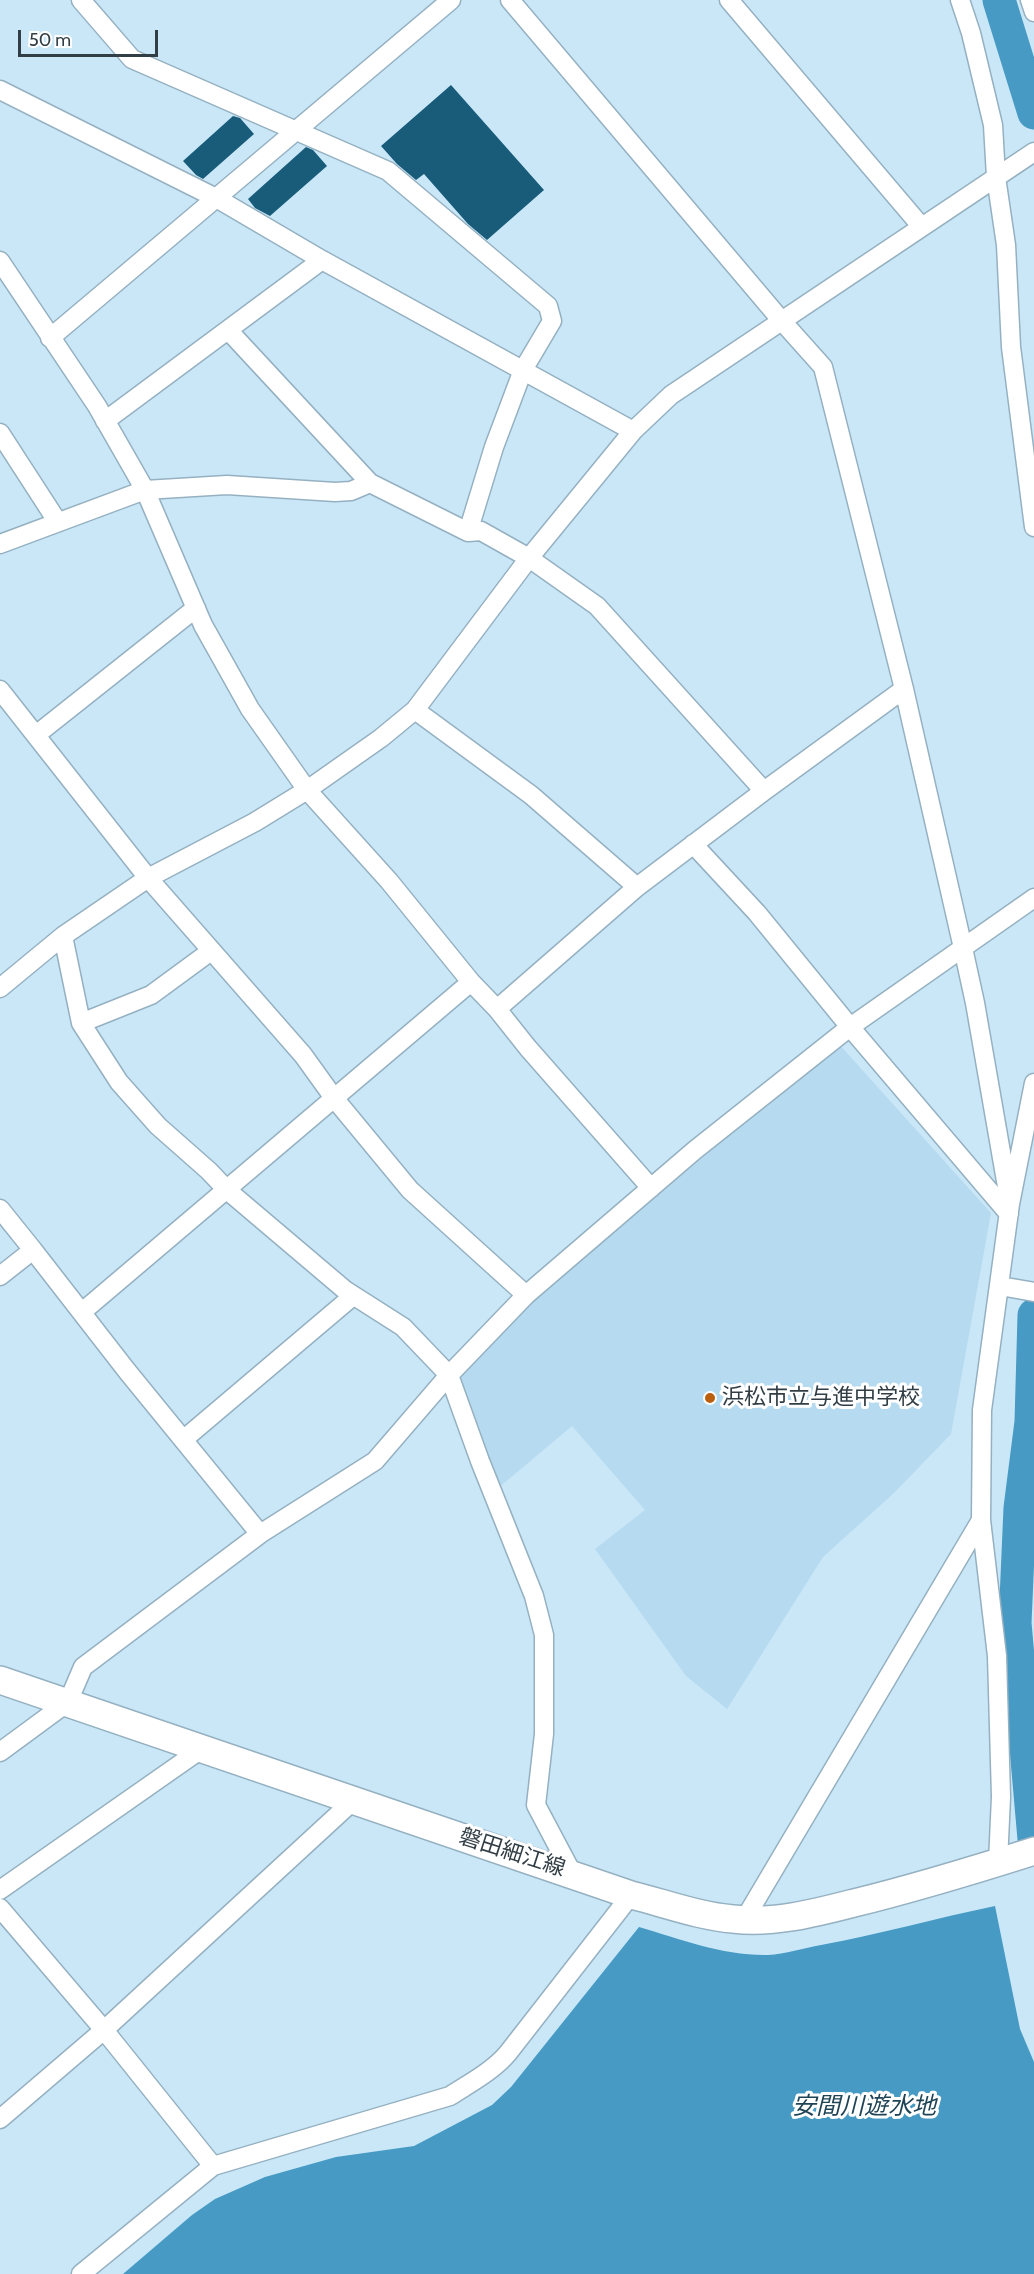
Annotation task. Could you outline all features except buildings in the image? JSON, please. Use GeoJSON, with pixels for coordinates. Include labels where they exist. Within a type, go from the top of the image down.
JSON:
{"type":"FeatureCollection","features":[{"type":"Feature","properties":{"kind":"main road","name":"磐田細江線"},"geometry":{"type":"LineString","coordinates":[[0,1680],[631,1895],[711,1916],[744,1920],[805,1915],[892,1894],[1034,1851]]}},
{"type":"Feature","properties":{"kind":"street"},"geometry":{"type":"LineString","coordinates":[[81,0],[132,59],[388,171],[548,306],[552,321],[523,370],[494,447],[468,532]]}},
{"type":"Feature","properties":{"kind":"street"},"geometry":{"type":"LineString","coordinates":[[50,338],[218,199],[295,130],[451,0]]}},
{"type":"Feature","properties":{"kind":"street"},"geometry":{"type":"LineString","coordinates":[[510,0],[823,368],[904,688],[963,948],[975,1003],[1009,1209]]}},
{"type":"Feature","properties":{"kind":"street"},"geometry":{"type":"LineString","coordinates":[[729,0],[921,226]]}},
{"type":"Feature","properties":{"kind":"street"},"geometry":{"type":"LineString","coordinates":[[960,0],[971,33],[993,125],[1006,245],[1011,346],[1034,527]]}},
{"type":"Feature","properties":{"kind":"street"},"geometry":{"type":"LineString","coordinates":[[1030,0],[1034,12]]}},
{"type":"Feature","properties":{"kind":"street"},"geometry":{"type":"LineString","coordinates":[[0,90],[218,199],[322,260],[633,431]]}},
{"type":"Feature","properties":{"kind":"street"},"geometry":{"type":"LineString","coordinates":[[0,988],[63,936],[148,878],[255,822],[307,790],[381,738],[415,710],[529,558],[633,431],[671,394],[1034,152]]}},
{"type":"Feature","properties":{"kind":"street"},"geometry":{"type":"LineString","coordinates":[[105,421],[322,260]]}},
{"type":"Feature","properties":{"kind":"street"},"geometry":{"type":"LineString","coordinates":[[0,261],[105,421],[145,490],[196,608],[250,709],[307,790],[651,1188]]}},
{"type":"Feature","properties":{"kind":"street"},"geometry":{"type":"LineString","coordinates":[[228,330],[370,483],[468,532],[481,531],[529,558],[597,606],[764,791]]}},
{"type":"Feature","properties":{"kind":"street"},"geometry":{"type":"LineString","coordinates":[[0,433],[57,521]]}},
{"type":"Feature","properties":{"kind":"street"},"geometry":{"type":"LineString","coordinates":[[0,544],[145,490],[227,485],[335,492],[351,491],[370,483]]}},
{"type":"Feature","properties":{"kind":"street"},"geometry":{"type":"LineString","coordinates":[[36,735],[196,608]]}},
{"type":"Feature","properties":{"kind":"street"},"geometry":{"type":"LineString","coordinates":[[497,1009],[637,887],[904,688]]}},
{"type":"Feature","properties":{"kind":"street"},"geometry":{"type":"LineString","coordinates":[[0,690],[148,878],[303,1055],[334,1098],[410,1190],[526,1296]]}},
{"type":"Feature","properties":{"kind":"street"},"geometry":{"type":"LineString","coordinates":[[415,710],[531,795],[637,887]]}},
{"type":"Feature","properties":{"kind":"street"},"geometry":{"type":"LineString","coordinates":[[693,844],[757,913],[850,1028],[1009,1209]]}},
{"type":"Feature","properties":{"kind":"street"},"geometry":{"type":"LineString","coordinates":[[0,1752],[68,1702],[82,1667],[260,1534],[375,1461],[449,1375],[526,1296],[695,1150],[850,1028],[1034,898]]}},
{"type":"Feature","properties":{"kind":"street"},"geometry":{"type":"LineString","coordinates":[[63,936],[81,1023],[119,1082],[158,1126],[227,1190],[353,1296],[403,1327],[449,1375],[480,1461],[534,1596],[544,1635],[544,1734],[536,1805],[572,1873]]}},
{"type":"Feature","properties":{"kind":"street"},"geometry":{"type":"LineString","coordinates":[[81,1023],[151,995],[211,951]]}},
{"type":"Feature","properties":{"kind":"street"},"geometry":{"type":"LineString","coordinates":[[82,1312],[471,982]]}},
{"type":"Feature","properties":{"kind":"street"},"geometry":{"type":"LineString","coordinates":[[998,1862],[1001,1797],[998,1656],[981,1520],[982,1410],[1006,1287],[1009,1209],[1034,1083]]}},
{"type":"Feature","properties":{"kind":"street"},"geometry":{"type":"LineString","coordinates":[[0,1209],[260,1534]]}},
{"type":"Feature","properties":{"kind":"street"},"geometry":{"type":"LineString","coordinates":[[0,1276],[33,1250]]}},
{"type":"Feature","properties":{"kind":"street"},"geometry":{"type":"LineString","coordinates":[[1006,1287],[1034,1292]]}},
{"type":"Feature","properties":{"kind":"street"},"geometry":{"type":"LineString","coordinates":[[183,1440],[353,1296]]}},
{"type":"Feature","properties":{"kind":"street"},"geometry":{"type":"LineString","coordinates":[[744,1920],[981,1520]]}},
{"type":"Feature","properties":{"kind":"street"},"geometry":{"type":"LineString","coordinates":[[0,1890],[203,1748]]}},
{"type":"Feature","properties":{"kind":"street"},"geometry":{"type":"LineString","coordinates":[[0,2119],[104,2030],[354,1800]]}},
{"type":"Feature","properties":{"kind":"street"},"geometry":{"type":"LineString","coordinates":[[81,2274],[213,2166],[450,2096],[500,2062],[631,1895]]}},
{"type":"Feature","properties":{"kind":"street"},"geometry":{"type":"LineString","coordinates":[[0,1908],[104,2030],[213,2166]]}},
{"type":"Feature","properties":{"kind":"shaded area","name":"浜松市立与進中学校"},"geometry":{"type":"Polygon","coordinates":[[[838,1043],[991,1213],[951,1434],[894,1493],[823,1557],[727,1709],[686,1676],[595,1549],[645,1510],[572,1426],[497,1489],[453,1369],[838,1043]]]}},
{"type":"Feature","properties":{"kind":"water","name":"安間川遊水地"},"geometry":{"type":"Polygon","coordinates":[[[995,1906],[1020,2029],[1034,2062],[1034,2274],[123,2274],[192,2215],[215,2199],[265,2177],[336,2157],[414,2146],[492,2105],[511,2087],[639,1927],[719,1950],[768,1955],[865,1936],[995,1906]]]}},
{"type":"Feature","properties":{"kind":"waterway"},"geometry":{"type":"LineString","coordinates":[[999,0],[1034,113]]}},
{"type":"Feature","properties":{"kind":"waterway"},"geometry":{"type":"LineString","coordinates":[[1034,1315],[1031,1422],[1020,1508],[1015,1623],[1034,1839]]}},
{"type":"Feature","properties":{"kind":"place","name":"浜松市立与進中学校"},"geometry":{"type":"Point","coordinates":[710,1398]}}]}
